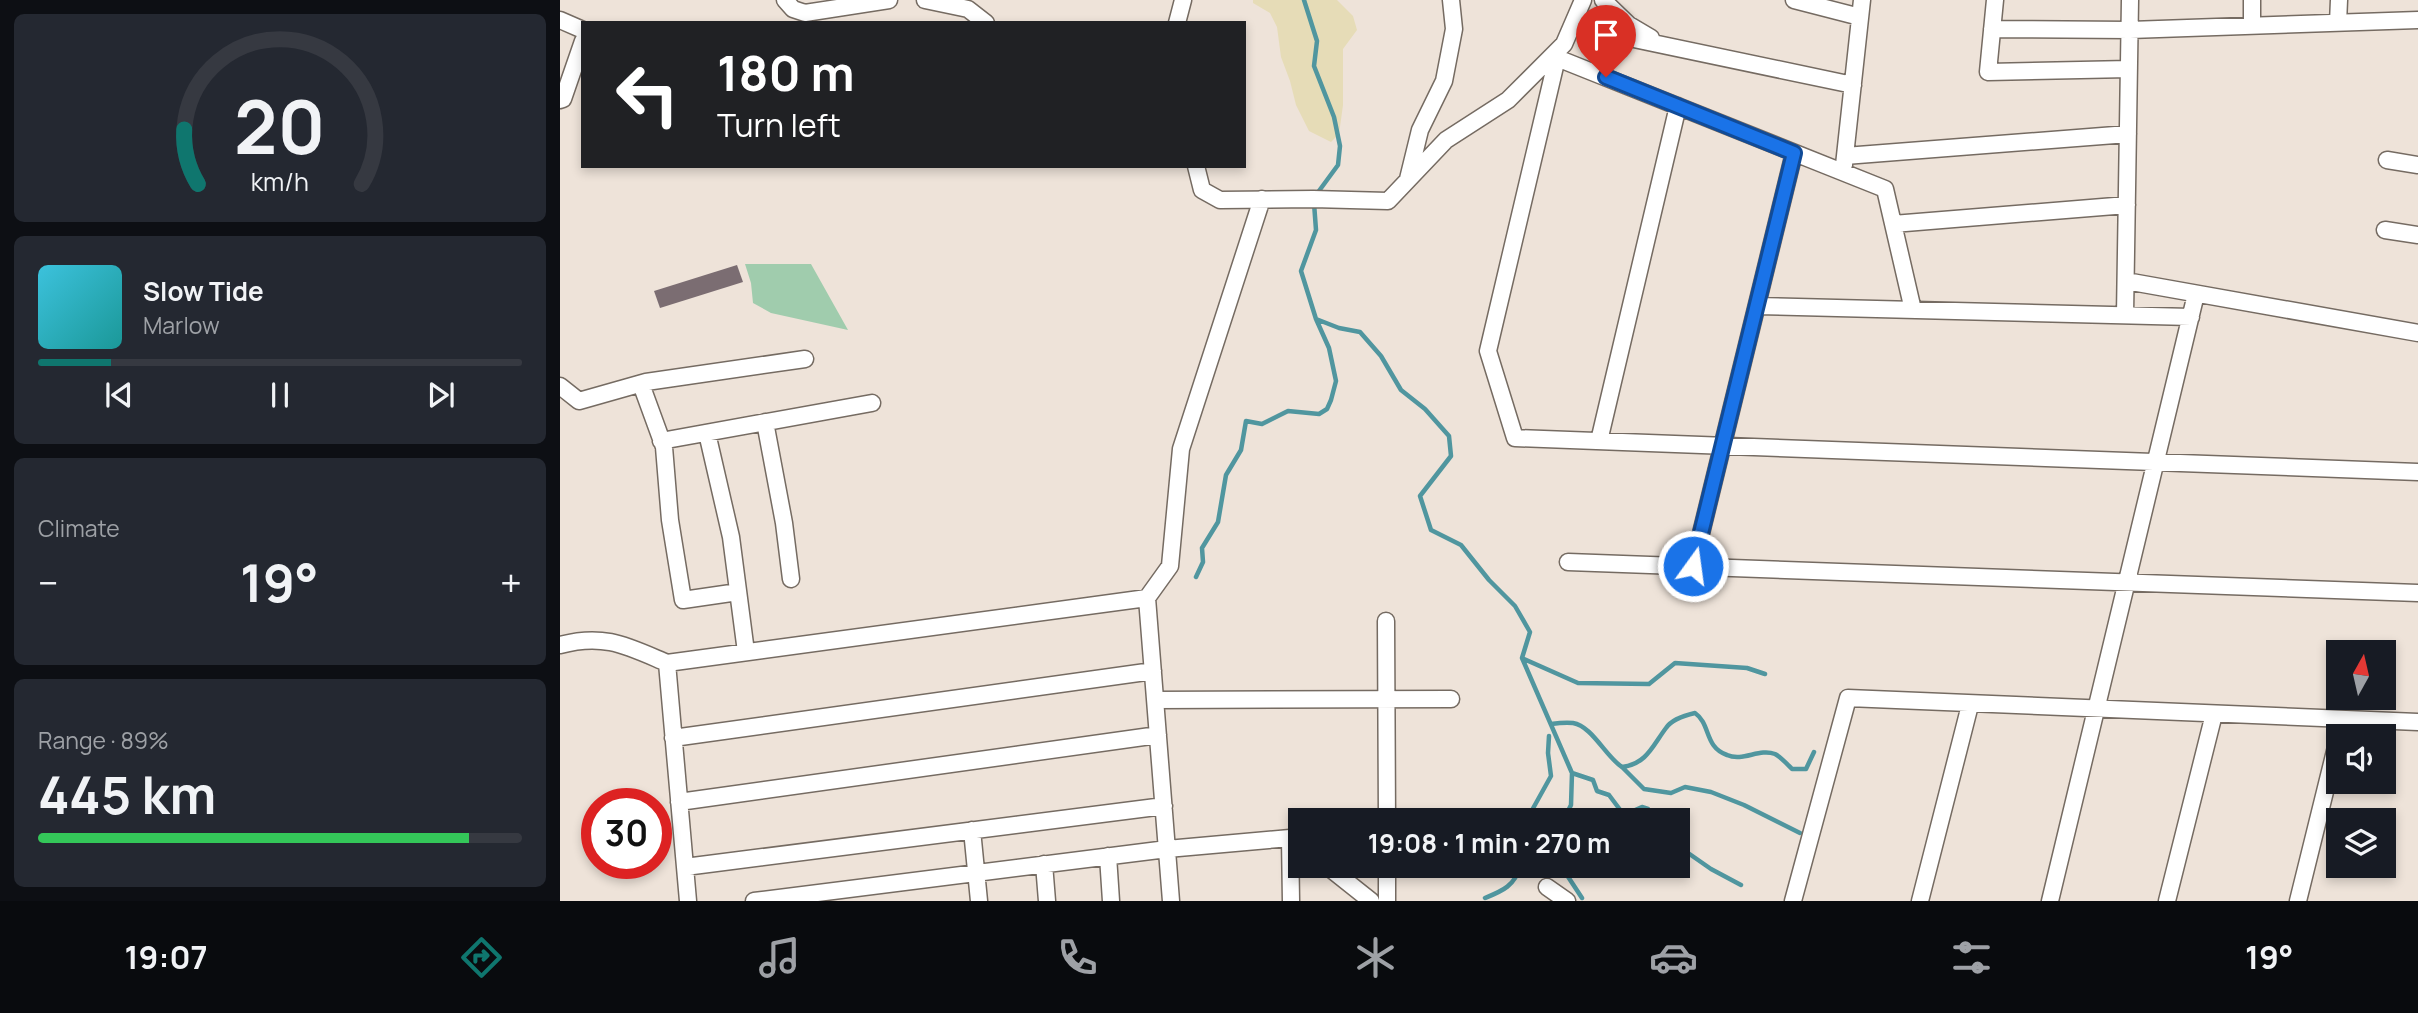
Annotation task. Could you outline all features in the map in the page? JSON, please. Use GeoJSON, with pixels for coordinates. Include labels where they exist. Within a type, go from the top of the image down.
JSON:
{"type":"FeatureCollection","features":[{"type":"Feature","properties":{"kind":"street"},"geometry":{"type":"LineString","coordinates":[[791,8],[805,13],[889,0]]}},
{"type":"Feature","properties":{"kind":"street"},"geometry":{"type":"LineString","coordinates":[[925,0],[968,9],[983,21]]}},
{"type":"Feature","properties":{"kind":"street"},"geometry":{"type":"LineString","coordinates":[[1178,21],[1183,0]]}},
{"type":"Feature","properties":{"kind":"street"},"geometry":{"type":"LineString","coordinates":[[1407,181],[1420,130],[1444,81],[1454,29],[1451,0]]}},
{"type":"Feature","properties":{"kind":"street"},"geometry":{"type":"LineString","coordinates":[[1196,168],[1202,190],[1220,200],[1388,201],[1446,140],[1508,100],[1555,57],[1564,44],[1583,0]]}},
{"type":"Feature","properties":{"kind":"street"},"geometry":{"type":"LineString","coordinates":[[1603,0],[1629,25],[1662,45]]}},
{"type":"Feature","properties":{"kind":"street"},"geometry":{"type":"LineString","coordinates":[[1794,0],[1861,8],[1843,173]]}},
{"type":"Feature","properties":{"kind":"street"},"geometry":{"type":"LineString","coordinates":[[1995,0],[1988,72],[2129,69]]}},
{"type":"Feature","properties":{"kind":"street"},"geometry":{"type":"LineString","coordinates":[[2125,315],[2130,0]]}},
{"type":"Feature","properties":{"kind":"street"},"geometry":{"type":"LineString","coordinates":[[2252,0],[2252,26]]}},
{"type":"Feature","properties":{"kind":"street"},"geometry":{"type":"LineString","coordinates":[[2338,23],[2339,0]]}},
{"type":"Feature","properties":{"kind":"street"},"geometry":{"type":"LineString","coordinates":[[560,19],[581,29]]}},
{"type":"Feature","properties":{"kind":"street"},"geometry":{"type":"LineString","coordinates":[[1992,29],[2130,30],[2418,20]]}},
{"type":"Feature","properties":{"kind":"street"},"geometry":{"type":"LineString","coordinates":[[1572,26],[1853,85]]}},
{"type":"Feature","properties":{"kind":"street"},"geometry":{"type":"LineString","coordinates":[[560,100],[563,99],[581,47]]}},
{"type":"Feature","properties":{"kind":"street"},"geometry":{"type":"LineString","coordinates":[[1555,57],[1885,189],[1913,310]]}},
{"type":"Feature","properties":{"kind":"street"},"geometry":{"type":"LineString","coordinates":[[1555,57],[1488,351],[1515,438],[2418,472]]}},
{"type":"Feature","properties":{"kind":"street"},"geometry":{"type":"LineString","coordinates":[[1599,441],[1678,106]]}},
{"type":"Feature","properties":{"kind":"street"},"geometry":{"type":"LineString","coordinates":[[1845,156],[2128,134]]}},
{"type":"Feature","properties":{"kind":"street"},"geometry":{"type":"LineString","coordinates":[[1693,566],[1794,153]]}},
{"type":"Feature","properties":{"kind":"street"},"geometry":{"type":"LineString","coordinates":[[2387,160],[2418,165]]}},
{"type":"Feature","properties":{"kind":"street"},"geometry":{"type":"LineString","coordinates":[[1171,901],[1147,598],[1170,566],[1181,449],[1262,199]]}},
{"type":"Feature","properties":{"kind":"street"},"geometry":{"type":"LineString","coordinates":[[1893,224],[2127,205]]}},
{"type":"Feature","properties":{"kind":"street"},"geometry":{"type":"LineString","coordinates":[[2385,230],[2418,235]]}},
{"type":"Feature","properties":{"kind":"street"},"geometry":{"type":"LineString","coordinates":[[2126,281],[2418,333]]}},
{"type":"Feature","properties":{"kind":"street"},"geometry":{"type":"LineString","coordinates":[[2050,901],[2196,294]]}},
{"type":"Feature","properties":{"kind":"street"},"geometry":{"type":"LineString","coordinates":[[1757,306],[2191,317]]}},
{"type":"Feature","properties":{"kind":"street"},"geometry":{"type":"LineString","coordinates":[[560,386],[579,401],[641,384],[805,359]]}},
{"type":"Feature","properties":{"kind":"street"},"geometry":{"type":"LineString","coordinates":[[641,384],[661,441],[683,600],[738,592]]}},
{"type":"Feature","properties":{"kind":"street"},"geometry":{"type":"LineString","coordinates":[[661,441],[872,403]]}},
{"type":"Feature","properties":{"kind":"street"},"geometry":{"type":"LineString","coordinates":[[765,422],[784,523],[791,579]]}},
{"type":"Feature","properties":{"kind":"street"},"geometry":{"type":"LineString","coordinates":[[707,433],[731,537],[746,652]]}},
{"type":"Feature","properties":{"kind":"street"},"geometry":{"type":"LineString","coordinates":[[1568,562],[2418,593]]}},
{"type":"Feature","properties":{"kind":"street"},"geometry":{"type":"LineString","coordinates":[[560,645],[601,639],[627,646],[667,663],[1147,598]]}},
{"type":"Feature","properties":{"kind":"street"},"geometry":{"type":"LineString","coordinates":[[1386,621],[1387,808]]}},
{"type":"Feature","properties":{"kind":"street"},"geometry":{"type":"LineString","coordinates":[[667,663],[688,901]]}},
{"type":"Feature","properties":{"kind":"street"},"geometry":{"type":"LineString","coordinates":[[673,738],[1153,671]]}},
{"type":"Feature","properties":{"kind":"street"},"geometry":{"type":"LineString","coordinates":[[1793,901],[1848,698],[2418,722]]}},
{"type":"Feature","properties":{"kind":"street"},"geometry":{"type":"LineString","coordinates":[[1156,700],[1451,699]]}},
{"type":"Feature","properties":{"kind":"street"},"geometry":{"type":"LineString","coordinates":[[1920,901],[1970,705]]}},
{"type":"Feature","properties":{"kind":"street"},"geometry":{"type":"LineString","coordinates":[[2167,901],[2214,714]]}},
{"type":"Feature","properties":{"kind":"street"},"geometry":{"type":"LineString","coordinates":[[2342,724],[2343,719]]}},
{"type":"Feature","properties":{"kind":"street"},"geometry":{"type":"LineString","coordinates":[[679,802],[1158,735]]}},
{"type":"Feature","properties":{"kind":"street"},"geometry":{"type":"LineString","coordinates":[[2298,901],[2326,787]]}},
{"type":"Feature","properties":{"kind":"street"},"geometry":{"type":"LineString","coordinates":[[685,867],[1164,806]]}},
{"type":"Feature","properties":{"kind":"street"},"geometry":{"type":"LineString","coordinates":[[972,830],[979,901]]}},
{"type":"Feature","properties":{"kind":"street"},"geometry":{"type":"LineString","coordinates":[[754,901],[1167,849],[1288,842]]}},
{"type":"Feature","properties":{"kind":"street"},"geometry":{"type":"LineString","coordinates":[[1108,856],[1111,901]]}},
{"type":"Feature","properties":{"kind":"street"},"geometry":{"type":"LineString","coordinates":[[1044,864],[1047,901]]}},
{"type":"Feature","properties":{"kind":"street"},"geometry":{"type":"LineString","coordinates":[[1291,901],[1293,878]]}},
{"type":"Feature","properties":{"kind":"street"},"geometry":{"type":"LineString","coordinates":[[1342,878],[1371,901]]}},
{"type":"Feature","properties":{"kind":"street"},"geometry":{"type":"LineString","coordinates":[[1387,878],[1387,901]]}},
{"type":"Feature","properties":{"kind":"street"},"geometry":{"type":"LineString","coordinates":[[1547,887],[1567,901]]}},
{"type":"Feature","properties":{"kind":"green space"},"geometry":{"type":"Polygon","coordinates":[[[745,264],[811,264],[848,330],[771,313],[753,303],[745,264]]]}},
{"type":"Feature","properties":{"kind":"sand"},"geometry":{"type":"Polygon","coordinates":[[[1253,0],[1337,0],[1353,16],[1357,30],[1343,49],[1343,105],[1339,134],[1331,142],[1309,131],[1296,105],[1281,57],[1277,27],[1270,13],[1253,3],[1253,0]]]}},
{"type":"Feature","properties":{"kind":"building"},"geometry":{"type":"Polygon","coordinates":[[[737,265],[743,282],[660,308],[654,291],[737,265]]]}},
{"type":"Feature","properties":{"kind":"waterway"},"geometry":{"type":"LineString","coordinates":[[1304,0],[1317,41],[1314,66],[1334,117],[1340,146],[1338,165],[1316,195]]}},
{"type":"Feature","properties":{"kind":"waterway"},"geometry":{"type":"LineString","coordinates":[[1196,577],[1203,562],[1202,548],[1218,522],[1226,475],[1241,450],[1246,421],[1262,424],[1288,411],[1319,414],[1327,409],[1331,400],[1336,381],[1329,348],[1316,319],[1301,271],[1316,230],[1314,203]]}},
{"type":"Feature","properties":{"kind":"waterway"},"geometry":{"type":"LineString","coordinates":[[1316,319],[1339,328],[1360,332],[1381,356],[1401,390],[1425,409],[1449,436],[1451,456],[1420,496],[1431,530],[1461,545],[1489,580],[1515,606],[1530,632],[1522,658],[1572,773],[1593,780],[1597,791],[1609,795],[1619,808]]}},
{"type":"Feature","properties":{"kind":"waterway"},"geometry":{"type":"LineString","coordinates":[[1524,659],[1578,683],[1649,684],[1675,663],[1747,668],[1765,674]]}},
{"type":"Feature","properties":{"kind":"waterway"},"geometry":{"type":"LineString","coordinates":[[1551,724],[1580,725],[1622,767],[1643,758],[1672,722],[1695,713],[1704,723],[1715,747],[1733,757],[1769,753],[1777,755],[1792,769],[1806,769],[1814,752]]}},
{"type":"Feature","properties":{"kind":"waterway"},"geometry":{"type":"LineString","coordinates":[[1533,808],[1551,776],[1549,736]]}},
{"type":"Feature","properties":{"kind":"waterway"},"geometry":{"type":"LineString","coordinates":[[1622,767],[1644,789],[1671,793],[1685,787],[1711,792],[1800,833]]}},
{"type":"Feature","properties":{"kind":"waterway"},"geometry":{"type":"LineString","coordinates":[[1570,808],[1572,773]]}},
{"type":"Feature","properties":{"kind":"waterway"},"geometry":{"type":"LineString","coordinates":[[1640,808],[1645,808]]}},
{"type":"Feature","properties":{"kind":"waterway"},"geometry":{"type":"LineString","coordinates":[[1690,854],[1741,885]]}},
{"type":"Feature","properties":{"kind":"waterway"},"geometry":{"type":"LineString","coordinates":[[1485,898],[1502,890],[1515,878]]}},
{"type":"Feature","properties":{"kind":"waterway"},"geometry":{"type":"LineString","coordinates":[[1569,878],[1582,898]]}},
{"type":"Feature","properties":{"kind":"route"},"geometry":{"type":"LineString","coordinates":[[1606,77],[1794,153],[1693,566]]}}]}
